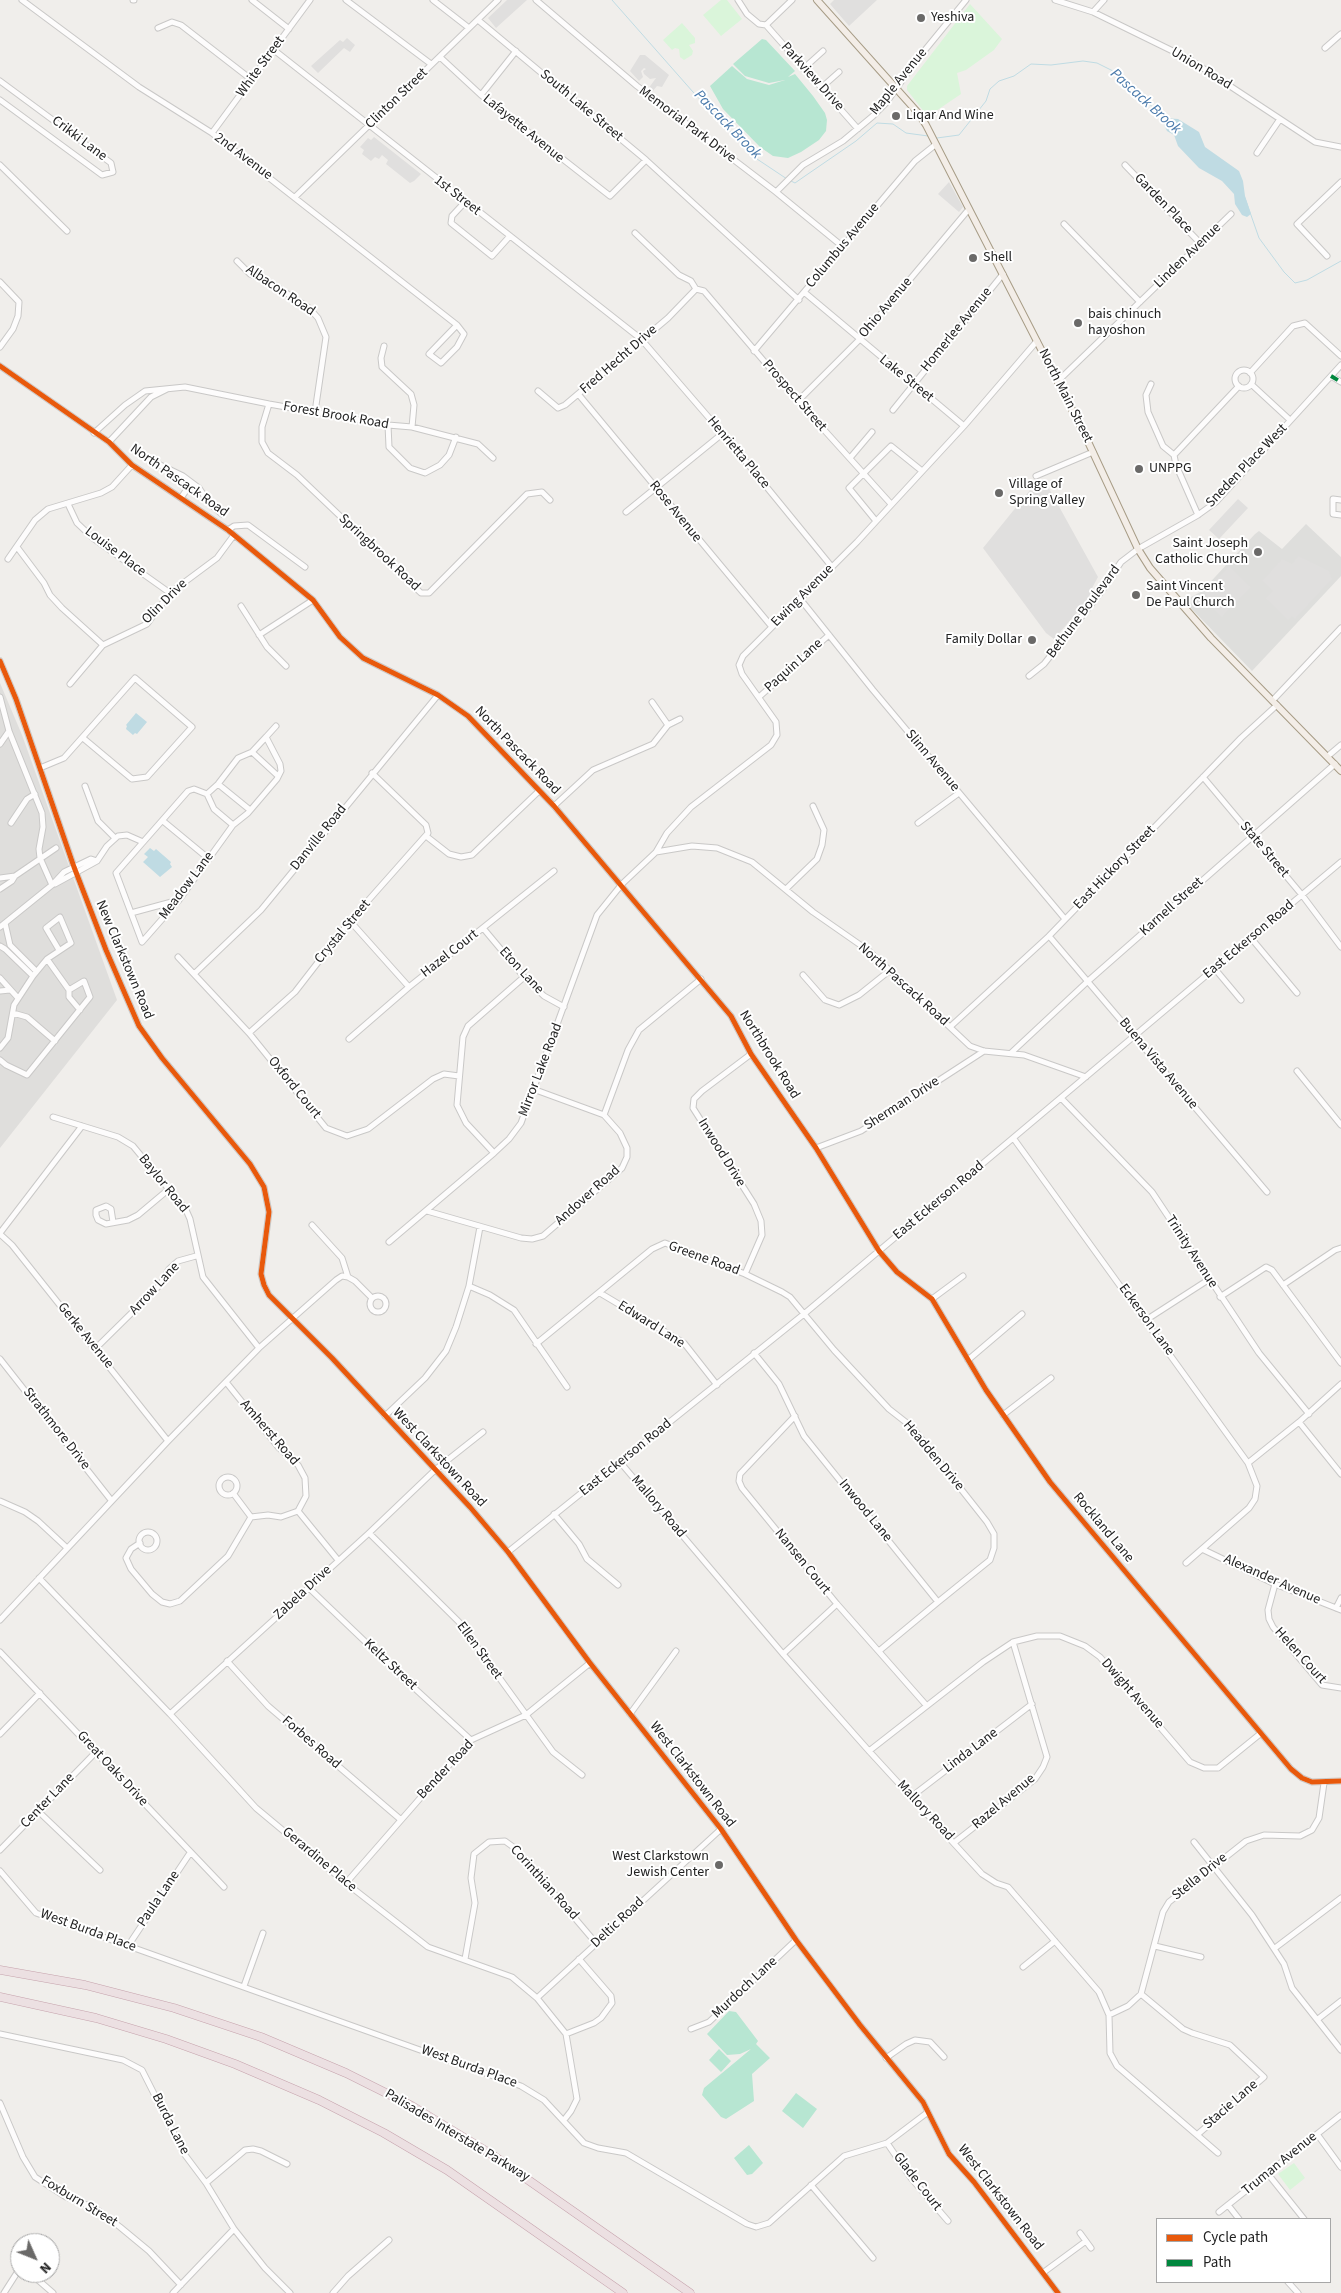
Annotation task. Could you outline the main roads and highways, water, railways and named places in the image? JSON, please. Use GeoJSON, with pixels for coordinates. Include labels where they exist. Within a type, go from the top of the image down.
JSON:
{"type":"FeatureCollection","features":[{"type":"Feature","properties":{"kind":"highway","name":"Palisades Interstate Parkway"},"geometry":{"type":"LineString","coordinates":[[0,1970],[85,1985],[174,2008],[261,2037],[346,2073],[412,2106],[483,2149],[690,2293]]}},
{"type":"Feature","properties":{"kind":"highway"},"geometry":{"type":"LineString","coordinates":[[0,1997],[78,2014],[166,2039],[244,2067],[327,2104],[400,2142],[455,2175],[623,2293]]}},
{"type":"Feature","properties":{"kind":"main road","name":"North Main Street"},"geometry":{"type":"LineString","coordinates":[[817,0],[918,114],[930,133],[1058,381],[1138,549],[1164,586],[1341,771]]}},
{"type":"Feature","properties":{"kind":"water"},"geometry":{"type":"Polygon","coordinates":[[[1164,118],[1178,119],[1199,132],[1205,147],[1239,171],[1251,214],[1247,217],[1242,215],[1235,204],[1234,194],[1222,181],[1199,168],[1178,146],[1174,135],[1167,131],[1164,125],[1164,118]]]}},
{"type":"Feature","properties":{"kind":"water"},"geometry":{"type":"Polygon","coordinates":[[[136,713],[147,722],[137,734],[133,735],[126,729],[126,725],[136,713]]]}},
{"type":"Feature","properties":{"kind":"water"},"geometry":{"type":"Polygon","coordinates":[[[150,848],[154,851],[156,849],[171,862],[172,867],[160,877],[143,862],[148,857],[144,854],[150,848]]]}},
{"type":"Feature","properties":{"kind":"waterway","name":"Pascack Brook"},"geometry":{"type":"LineString","coordinates":[[612,0],[693,92],[754,157],[787,179]]}},
{"type":"Feature","properties":{"kind":"waterway","name":"Pascack Brook"},"geometry":{"type":"LineString","coordinates":[[937,138],[959,135],[986,101],[990,89],[999,81],[1014,76],[1031,64],[1051,65],[1083,61],[1097,63],[1117,73],[1164,118]]}},
{"type":"Feature","properties":{"kind":"waterway","name":"Pascack Brook"},"geometry":{"type":"LineString","coordinates":[[791,181],[795,183],[856,141],[877,123],[893,124],[906,133],[928,136]]}},
{"type":"Feature","properties":{"kind":"waterway","name":"Pascack Brook"},"geometry":{"type":"LineString","coordinates":[[1245,198],[1259,238],[1284,272],[1295,283],[1307,280],[1341,261]]}},
{"type":"Feature","properties":{"kind":"place","name":"Yeshiva"},"geometry":{"type":"Point","coordinates":[921,18]}},
{"type":"Feature","properties":{"kind":"place","name":"Liqar And Wine"},"geometry":{"type":"Point","coordinates":[896,116]}},
{"type":"Feature","properties":{"kind":"place","name":"Shell"},"geometry":{"type":"Point","coordinates":[973,258]}},
{"type":"Feature","properties":{"kind":"place","name":"bais chinuch hayoshon"},"geometry":{"type":"Point","coordinates":[1078,323]}},
{"type":"Feature","properties":{"kind":"place","name":"UNPPG"},"geometry":{"type":"Point","coordinates":[1139,469]}},
{"type":"Feature","properties":{"kind":"place","name":"Village of Spring Valley"},"geometry":{"type":"Point","coordinates":[999,493]}},
{"type":"Feature","properties":{"kind":"place","name":"Saint Joseph Catholic Church"},"geometry":{"type":"Point","coordinates":[1258,552]}},
{"type":"Feature","properties":{"kind":"place","name":"Saint Vincent De Paul Church"},"geometry":{"type":"Point","coordinates":[1136,595]}},
{"type":"Feature","properties":{"kind":"place","name":"Family Dollar"},"geometry":{"type":"Point","coordinates":[1032,640]}},
{"type":"Feature","properties":{"kind":"place","name":"West Clarkstown Jewish Center"},"geometry":{"type":"Point","coordinates":[719,1865]}}]}
